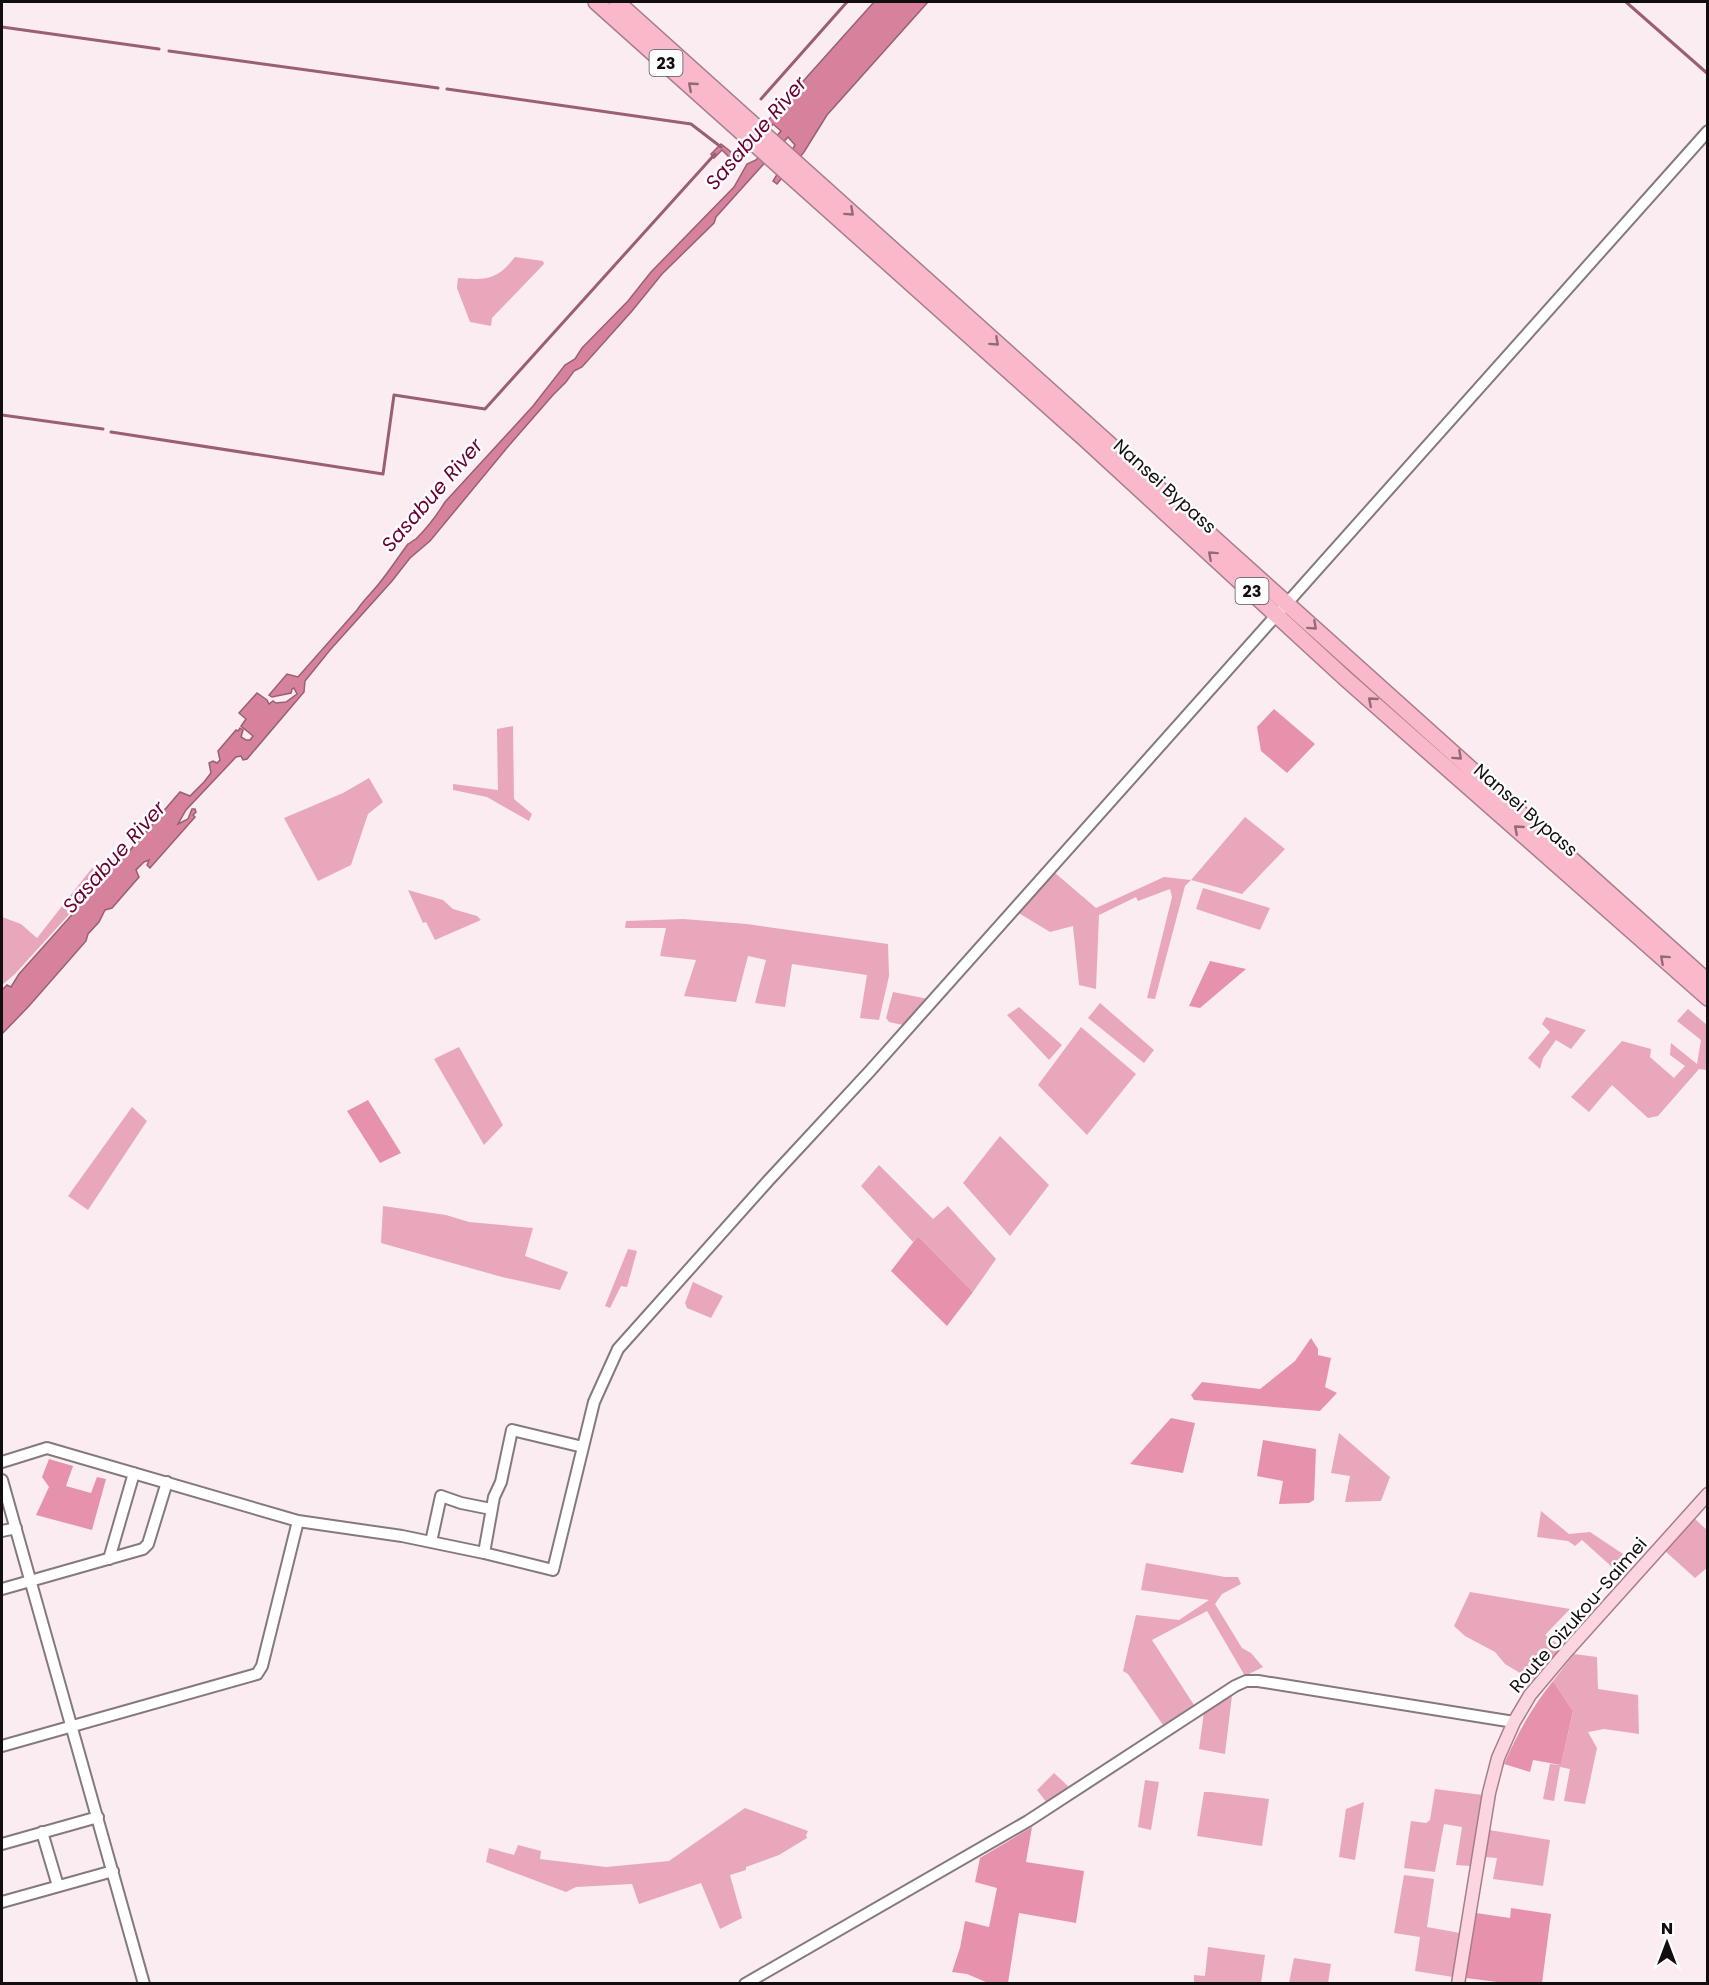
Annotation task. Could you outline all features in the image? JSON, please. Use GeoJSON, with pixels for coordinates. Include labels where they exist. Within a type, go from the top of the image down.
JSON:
{"type":"FeatureCollection","features":[{"type":"Feature","properties":{"kind":"highway","name":"Nansei Bypass"},"geometry":{"type":"LineString","coordinates":[[597,2],[740,120]]}},
{"type":"Feature","properties":{"kind":"highway","name":"Nansei Bypass"},"geometry":{"type":"LineString","coordinates":[[617,2],[740,120],[1281,608],[1707,982]]}},
{"type":"Feature","properties":{"kind":"highway","name":"Nansei Bypass"},"geometry":{"type":"LineString","coordinates":[[1281,608],[1346,679],[1548,855],[1707,998]]}},
{"type":"Feature","properties":{"kind":"main road","name":"Route Oizukou-Saimei"},"geometry":{"type":"LineString","coordinates":[[1458,1983],[1488,1793],[1503,1744],[1514,1722],[1530,1695],[1567,1651],[1707,1494]]}},
{"type":"Feature","properties":{"kind":"street"},"geometry":{"type":"LineString","coordinates":[[2,1462],[46,1448],[298,1521],[431,1542],[553,1570],[594,1402],[618,1349],[885,1054],[1707,131]]}},
{"type":"Feature","properties":{"kind":"street"},"geometry":{"type":"LineString","coordinates":[[483,1553],[491,1509],[501,1482],[512,1430],[584,1447]]}},
{"type":"Feature","properties":{"kind":"street"},"geometry":{"type":"LineString","coordinates":[[109,1559],[134,1473]]}},
{"type":"Feature","properties":{"kind":"street"},"geometry":{"type":"LineString","coordinates":[[2,1480],[144,1983]]}},
{"type":"Feature","properties":{"kind":"street"},"geometry":{"type":"LineString","coordinates":[[2,1589],[143,1549],[148,1544],[167,1482]]}},
{"type":"Feature","properties":{"kind":"street"},"geometry":{"type":"LineString","coordinates":[[431,1542],[441,1496],[491,1509]]}},
{"type":"Feature","properties":{"kind":"street"},"geometry":{"type":"LineString","coordinates":[[2,1746],[257,1674],[262,1666],[298,1521]]}},
{"type":"Feature","properties":{"kind":"street"},"geometry":{"type":"LineString","coordinates":[[2,1531],[16,1527]]}},
{"type":"Feature","properties":{"kind":"street"},"geometry":{"type":"LineString","coordinates":[[746,1983],[1028,1821],[1246,1681],[1258,1681],[1514,1722]]}},
{"type":"Feature","properties":{"kind":"street"},"geometry":{"type":"LineString","coordinates":[[2,1844],[98,1818]]}},
{"type":"Feature","properties":{"kind":"street"},"geometry":{"type":"LineString","coordinates":[[42,1832],[58,1886]]}},
{"type":"Feature","properties":{"kind":"street"},"geometry":{"type":"LineString","coordinates":[[2,1902],[113,1871]]}},
{"type":"Feature","properties":{"kind":"shaded area"},"geometry":{"type":"Polygon","coordinates":[[[874,2],[928,2],[827,115],[804,152],[777,184],[773,181],[795,145],[788,137],[716,217],[714,223],[662,274],[582,367],[574,371],[430,541],[410,558],[330,650],[305,681],[304,692],[247,759],[243,760],[241,756],[236,757],[186,810],[178,824],[188,819],[192,809],[195,809],[196,812],[193,815],[195,817],[150,868],[147,865],[149,860],[136,870],[139,877],[112,908],[105,910],[99,922],[88,934],[86,941],[2,1034],[2,990],[7,985],[11,987],[19,974],[95,889],[93,885],[114,861],[119,863],[180,792],[190,796],[204,782],[211,773],[209,763],[213,761],[217,763],[220,760],[218,751],[236,730],[240,728],[243,730],[241,737],[250,740],[253,736],[241,726],[246,719],[239,713],[257,693],[269,704],[273,701],[286,702],[297,694],[294,688],[291,693],[272,697],[269,695],[287,674],[298,677],[378,585],[408,544],[416,539],[445,502],[533,406],[565,365],[575,359],[582,348],[628,301],[651,272],[734,187],[747,164],[756,160],[781,131],[773,124],[756,147],[739,160],[733,161],[722,150],[714,158],[711,154],[721,144],[735,155],[739,156],[745,152],[745,146],[874,2]]]}},
{"type":"Feature","properties":{"kind":"shaded area"},"geometry":{"type":"Polygon","coordinates":[[[515,257],[543,261],[544,264],[492,318],[491,326],[470,322],[457,288],[458,278],[483,279],[496,275],[515,257]]]}},
{"type":"Feature","properties":{"kind":"shaded area"},"geometry":{"type":"Polygon","coordinates":[[[1274,709],[1315,744],[1287,773],[1261,751],[1257,727],[1274,709]]]}},
{"type":"Feature","properties":{"kind":"shaded area"},"geometry":{"type":"Polygon","coordinates":[[[513,726],[514,799],[532,814],[529,821],[487,797],[453,790],[453,784],[498,790],[497,729],[513,726]]]}},
{"type":"Feature","properties":{"kind":"shaded area"},"geometry":{"type":"Polygon","coordinates":[[[369,778],[383,802],[368,814],[351,865],[318,881],[284,818],[343,793],[369,778]]]}},
{"type":"Feature","properties":{"kind":"shaded area"},"geometry":{"type":"Polygon","coordinates":[[[1245,817],[1285,849],[1242,894],[1191,880],[1245,817]]]}},
{"type":"Feature","properties":{"kind":"shaded area"},"geometry":{"type":"Polygon","coordinates":[[[92,868],[99,874],[90,886],[92,889],[15,974],[2,985],[2,917],[21,924],[37,938],[92,868]]]}},
{"type":"Feature","properties":{"kind":"shaded area"},"geometry":{"type":"Polygon","coordinates":[[[1054,872],[1096,908],[1164,877],[1191,880],[1185,886],[1155,999],[1147,998],[1172,897],[1170,889],[1138,901],[1136,897],[1099,915],[1096,989],[1079,985],[1073,926],[1050,932],[1017,912],[1054,872]]]}},
{"type":"Feature","properties":{"kind":"shaded area"},"geometry":{"type":"Polygon","coordinates":[[[1203,888],[1270,908],[1260,930],[1196,909],[1203,888]]]}},
{"type":"Feature","properties":{"kind":"shaded area"},"geometry":{"type":"Polygon","coordinates":[[[408,890],[443,900],[453,909],[477,916],[481,920],[435,940],[426,922],[423,923],[408,890]]]}},
{"type":"Feature","properties":{"kind":"shaded area"},"geometry":{"type":"Polygon","coordinates":[[[683,919],[747,924],[888,944],[889,976],[879,1020],[860,1018],[867,975],[792,964],[785,1007],[755,1003],[766,960],[748,956],[736,1002],[684,996],[696,960],[660,956],[666,928],[625,928],[626,921],[683,919]]]}},
{"type":"Feature","properties":{"kind":"shaded area"},"geometry":{"type":"Polygon","coordinates":[[[1210,961],[1246,969],[1200,1008],[1189,1006],[1210,961]]]}},
{"type":"Feature","properties":{"kind":"shaded area"},"geometry":{"type":"Polygon","coordinates":[[[893,992],[928,999],[903,1025],[889,1022],[886,1018],[893,992]]]}},
{"type":"Feature","properties":{"kind":"shaded area"},"geometry":{"type":"Polygon","coordinates":[[[1100,1003],[1154,1050],[1144,1063],[1088,1018],[1100,1003]]]}},
{"type":"Feature","properties":{"kind":"shaded area"},"geometry":{"type":"Polygon","coordinates":[[[1019,1007],[1062,1045],[1049,1060],[1007,1015],[1019,1007]]]}},
{"type":"Feature","properties":{"kind":"shaded area"},"geometry":{"type":"Polygon","coordinates":[[[1688,1009],[1707,1025],[1707,1070],[1699,1069],[1658,1116],[1648,1118],[1612,1085],[1589,1112],[1571,1097],[1622,1041],[1651,1049],[1650,1057],[1674,1078],[1685,1066],[1670,1055],[1671,1043],[1697,1064],[1701,1040],[1677,1021],[1688,1009]]]}},
{"type":"Feature","properties":{"kind":"shaded area"},"geometry":{"type":"Polygon","coordinates":[[[1546,1017],[1586,1030],[1571,1049],[1556,1040],[1543,1058],[1540,1069],[1528,1058],[1550,1032],[1542,1024],[1546,1017]]]}},
{"type":"Feature","properties":{"kind":"shaded area"},"geometry":{"type":"Polygon","coordinates":[[[1081,1027],[1136,1074],[1087,1135],[1038,1085],[1081,1027]]]}},
{"type":"Feature","properties":{"kind":"shaded area"},"geometry":{"type":"Polygon","coordinates":[[[459,1047],[503,1125],[484,1145],[434,1059],[459,1047]]]}},
{"type":"Feature","properties":{"kind":"shaded area"},"geometry":{"type":"Polygon","coordinates":[[[368,1100],[401,1153],[380,1163],[347,1111],[368,1100]]]}},
{"type":"Feature","properties":{"kind":"shaded area"},"geometry":{"type":"Polygon","coordinates":[[[132,1107],[147,1121],[88,1210],[68,1196],[132,1107]]]}},
{"type":"Feature","properties":{"kind":"shaded area"},"geometry":{"type":"Polygon","coordinates":[[[1000,1136],[1049,1185],[1010,1236],[963,1183],[1000,1136]]]}},
{"type":"Feature","properties":{"kind":"shaded area"},"geometry":{"type":"Polygon","coordinates":[[[879,1165],[933,1219],[948,1206],[996,1259],[973,1292],[918,1236],[913,1242],[861,1186],[879,1165]]]}},
{"type":"Feature","properties":{"kind":"shaded area"},"geometry":{"type":"Polygon","coordinates":[[[383,1206],[446,1215],[469,1222],[533,1228],[525,1256],[568,1272],[560,1290],[502,1277],[381,1243],[383,1206]]]}},
{"type":"Feature","properties":{"kind":"shaded area"},"geometry":{"type":"Polygon","coordinates":[[[918,1236],[973,1292],[947,1326],[891,1271],[918,1236]]]}},
{"type":"Feature","properties":{"kind":"shaded area"},"geometry":{"type":"Polygon","coordinates":[[[628,1249],[637,1251],[627,1287],[621,1286],[610,1308],[605,1306],[628,1249]]]}},
{"type":"Feature","properties":{"kind":"shaded area"},"geometry":{"type":"Polygon","coordinates":[[[693,1282],[723,1296],[711,1318],[687,1308],[685,1303],[693,1282]]]}},
{"type":"Feature","properties":{"kind":"shaded area"},"geometry":{"type":"Polygon","coordinates":[[[1311,1338],[1318,1349],[1318,1355],[1331,1358],[1325,1387],[1337,1393],[1320,1411],[1194,1400],[1191,1395],[1202,1382],[1260,1389],[1295,1361],[1311,1338]]]}},
{"type":"Feature","properties":{"kind":"shaded area"},"geometry":{"type":"Polygon","coordinates":[[[1171,1418],[1195,1423],[1183,1473],[1130,1464],[1171,1418]]]}},
{"type":"Feature","properties":{"kind":"shaded area"},"geometry":{"type":"Polygon","coordinates":[[[1339,1433],[1390,1477],[1381,1501],[1345,1502],[1350,1476],[1331,1473],[1339,1433]]]}},
{"type":"Feature","properties":{"kind":"shaded area"},"geometry":{"type":"Polygon","coordinates":[[[1263,1440],[1316,1449],[1314,1500],[1309,1503],[1279,1504],[1283,1481],[1257,1476],[1263,1440]]]}},
{"type":"Feature","properties":{"kind":"shaded area"},"geometry":{"type":"Polygon","coordinates":[[[49,1459],[73,1466],[66,1486],[91,1493],[97,1477],[106,1479],[92,1530],[36,1515],[49,1487],[42,1477],[49,1459]]]}},
{"type":"Feature","properties":{"kind":"shaded area"},"geometry":{"type":"Polygon","coordinates":[[[1541,1511],[1569,1534],[1590,1532],[1623,1554],[1612,1567],[1582,1540],[1575,1546],[1568,1541],[1537,1537],[1541,1511]]]}},
{"type":"Feature","properties":{"kind":"shaded area"},"geometry":{"type":"Polygon","coordinates":[[[1695,1519],[1707,1530],[1708,1567],[1695,1578],[1665,1551],[1695,1519]]]}},
{"type":"Feature","properties":{"kind":"shaded area"},"geometry":{"type":"Polygon","coordinates":[[[1146,1563],[1225,1577],[1238,1577],[1241,1584],[1222,1594],[1215,1604],[1242,1648],[1251,1653],[1263,1667],[1245,1676],[1207,1611],[1152,1640],[1194,1705],[1163,1725],[1128,1674],[1123,1671],[1136,1615],[1179,1620],[1209,1600],[1141,1590],[1146,1563]]]}},
{"type":"Feature","properties":{"kind":"shaded area"},"geometry":{"type":"Polygon","coordinates":[[[1470,1592],[1570,1609],[1545,1635],[1563,1648],[1532,1680],[1505,1664],[1495,1652],[1465,1636],[1454,1626],[1470,1592]]]}},
{"type":"Feature","properties":{"kind":"shaded area"},"geometry":{"type":"Polygon","coordinates":[[[1574,1654],[1597,1657],[1598,1689],[1638,1695],[1639,1734],[1604,1729],[1588,1732],[1597,1748],[1585,1804],[1564,1801],[1570,1769],[1560,1767],[1554,1801],[1543,1799],[1550,1764],[1561,1765],[1573,1711],[1553,1681],[1574,1654]]]}},
{"type":"Feature","properties":{"kind":"shaded area"},"geometry":{"type":"Polygon","coordinates":[[[1553,1681],[1573,1711],[1561,1765],[1533,1760],[1530,1772],[1504,1764],[1525,1721],[1553,1681]]]}},
{"type":"Feature","properties":{"kind":"shaded area"},"geometry":{"type":"Polygon","coordinates":[[[1232,1695],[1225,1754],[1199,1749],[1204,1712],[1232,1695]]]}},
{"type":"Feature","properties":{"kind":"shaded area"},"geometry":{"type":"Polygon","coordinates":[[[1054,1773],[1068,1786],[1065,1791],[1047,1803],[1037,1790],[1054,1773]]]}},
{"type":"Feature","properties":{"kind":"shaded area"},"geometry":{"type":"Polygon","coordinates":[[[1145,1780],[1159,1782],[1151,1830],[1138,1827],[1145,1780]]]}},
{"type":"Feature","properties":{"kind":"shaded area"},"geometry":{"type":"Polygon","coordinates":[[[1435,1789],[1483,1795],[1470,1866],[1456,1865],[1462,1827],[1444,1824],[1435,1872],[1404,1868],[1411,1821],[1426,1823],[1430,1820],[1435,1789]]]}},
{"type":"Feature","properties":{"kind":"shaded area"},"geometry":{"type":"Polygon","coordinates":[[[1204,1792],[1269,1799],[1262,1846],[1197,1836],[1204,1792]]]}},
{"type":"Feature","properties":{"kind":"shaded area"},"geometry":{"type":"Polygon","coordinates":[[[1364,1802],[1355,1860],[1339,1857],[1346,1809],[1364,1802]]]}},
{"type":"Feature","properties":{"kind":"shaded area"},"geometry":{"type":"Polygon","coordinates":[[[745,1808],[808,1831],[807,1838],[779,1855],[730,1875],[742,1918],[720,1929],[701,1883],[639,1904],[632,1884],[576,1887],[566,1892],[486,1862],[489,1848],[514,1855],[518,1845],[541,1851],[540,1859],[606,1867],[669,1861],[745,1808]]]}},
{"type":"Feature","properties":{"kind":"shaded area"},"geometry":{"type":"Polygon","coordinates":[[[1032,1827],[1026,1862],[1084,1871],[1076,1923],[1019,1913],[1008,1983],[988,1983],[967,1974],[952,1972],[960,1948],[965,1921],[989,1927],[997,1888],[975,1882],[980,1858],[1032,1827]]]}},
{"type":"Feature","properties":{"kind":"shaded area"},"geometry":{"type":"Polygon","coordinates":[[[1489,1830],[1550,1840],[1543,1886],[1493,1879],[1497,1858],[1484,1857],[1489,1830]]]}},
{"type":"Feature","properties":{"kind":"shaded area"},"geometry":{"type":"Polygon","coordinates":[[[1404,1875],[1434,1879],[1427,1927],[1460,1933],[1453,1977],[1415,1971],[1420,1937],[1394,1933],[1404,1875]]]}},
{"type":"Feature","properties":{"kind":"shaded area"},"geometry":{"type":"Polygon","coordinates":[[[1511,1908],[1551,1914],[1542,1983],[1505,1983],[1466,1978],[1476,1913],[1510,1918],[1511,1908]]]}},
{"type":"Feature","properties":{"kind":"shaded area"},"geometry":{"type":"Polygon","coordinates":[[[1208,1947],[1265,1955],[1261,1983],[1194,1982],[1194,1975],[1205,1976],[1208,1947]]]}},
{"type":"Feature","properties":{"kind":"shaded area"},"geometry":{"type":"Polygon","coordinates":[[[1294,1958],[1331,1964],[1328,1983],[1289,1983],[1294,1958]]]}},
{"type":"Feature","properties":{"kind":"waterway","name":"Sasabue River"},"geometry":{"type":"LineString","coordinates":[[761,99],[847,2]]}},
{"type":"Feature","properties":{"kind":"waterway"},"geometry":{"type":"LineString","coordinates":[[1626,2],[1708,74]]}},
{"type":"Feature","properties":{"kind":"waterway"},"geometry":{"type":"LineString","coordinates":[[2,27],[159,49]]}},
{"type":"Feature","properties":{"kind":"waterway"},"geometry":{"type":"LineString","coordinates":[[169,51],[438,88]]}},
{"type":"Feature","properties":{"kind":"waterway","name":"Sasabue River"},"geometry":{"type":"LineString","coordinates":[[447,89],[691,124],[721,147]]}},
{"type":"Feature","properties":{"kind":"waterway","name":"Sasabue River"},"geometry":{"type":"LineString","coordinates":[[111,432],[383,474],[394,395],[485,409],[715,154]]}},
{"type":"Feature","properties":{"kind":"waterway"},"geometry":{"type":"LineString","coordinates":[[2,415],[103,429]]}}]}
